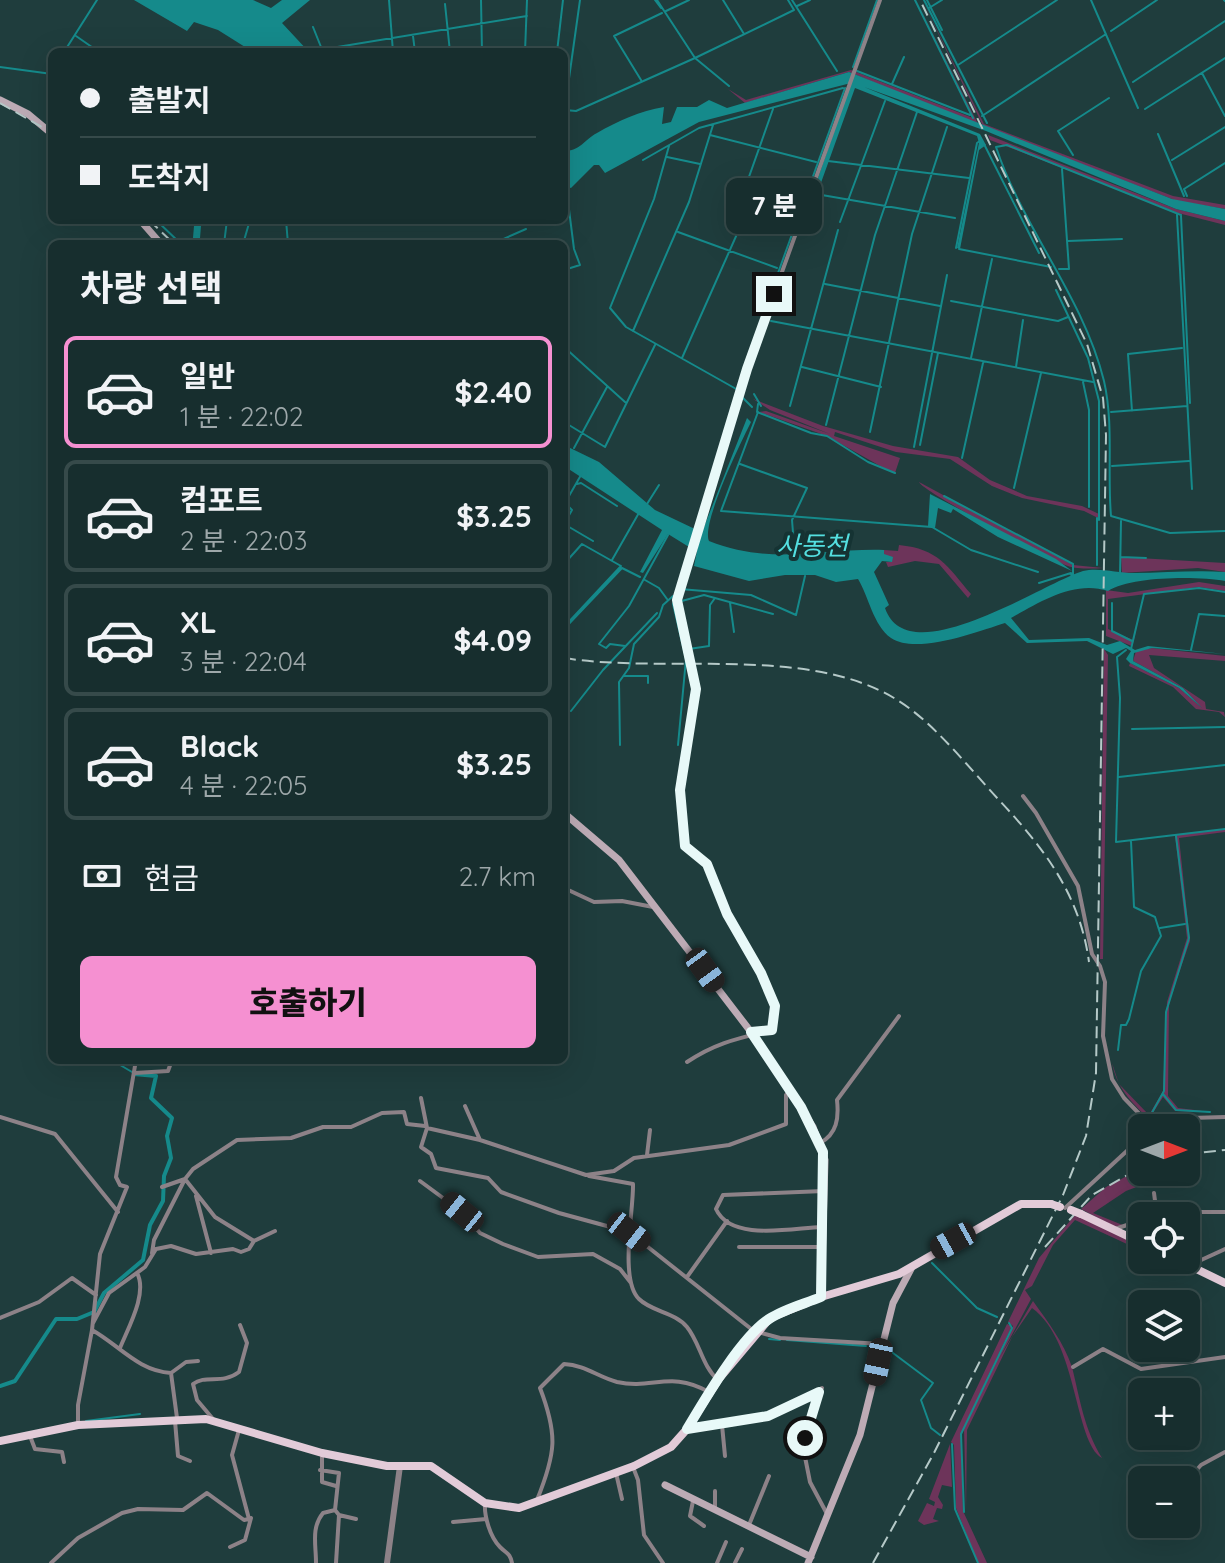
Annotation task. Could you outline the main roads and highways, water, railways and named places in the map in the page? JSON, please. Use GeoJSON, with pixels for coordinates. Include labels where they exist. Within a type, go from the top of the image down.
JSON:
{"type":"FeatureCollection","features":[{"type":"Feature","properties":{"kind":"main road"},"geometry":{"type":"LineString","coordinates":[[0,100],[48,130]]}},
{"type":"Feature","properties":{"kind":"main road"},"geometry":{"type":"LineString","coordinates":[[144,224],[158,240]]}},
{"type":"Feature","properties":{"kind":"main road"},"geometry":{"type":"LineString","coordinates":[[568,816],[609,850],[751,1032],[790,1089],[820,1143],[824,1191],[821,1297]]}},
{"type":"Feature","properties":{"kind":"main road"},"geometry":{"type":"LineString","coordinates":[[0,1441],[78,1425],[176,1418],[213,1421],[322,1453],[400,1466],[431,1466],[485,1503],[514,1509],[633,1467],[664,1452],[687,1429],[709,1392],[755,1332],[770,1318],[821,1297],[911,1269],[1012,1208],[1028,1203],[1062,1207],[1128,1236]]}},
{"type":"Feature","properties":{"kind":"main road"},"geometry":{"type":"LineString","coordinates":[[665,1485],[810,1560],[860,1435],[893,1303],[911,1269]]}},
{"type":"Feature","properties":{"kind":"main road"},"geometry":{"type":"LineString","coordinates":[[1200,1271],[1225,1283]]}},
{"type":"Feature","properties":{"kind":"water"},"geometry":{"type":"Polygon","coordinates":[[[134,0],[253,0],[271,8],[282,0],[310,0],[282,23],[305,48],[247,48],[218,30],[194,22],[187,31],[134,0]]]}},
{"type":"Feature","properties":{"kind":"water"},"geometry":{"type":"Polygon","coordinates":[[[849,72],[1172,199],[1225,209],[1225,221],[1176,209],[986,131],[864,87],[980,134],[986,145],[979,150],[960,249],[957,248],[979,143],[977,136],[855,88],[808,219],[804,218],[851,83],[699,122],[605,173],[599,165],[594,165],[571,188],[568,187],[568,151],[613,124],[664,107],[662,124],[671,122],[677,107],[697,107],[709,100],[727,108],[849,72]]]}},
{"type":"Feature","properties":{"kind":"water"},"geometry":{"type":"Polygon","coordinates":[[[747,418],[751,422],[723,483],[711,518],[709,541],[754,553],[884,550],[884,554],[893,557],[892,562],[882,561],[874,572],[889,605],[885,608],[898,626],[920,632],[947,629],[978,619],[1083,571],[1225,572],[1225,581],[1165,578],[1132,582],[1108,591],[1095,588],[1070,590],[1011,618],[1029,640],[1089,638],[1107,645],[1120,641],[1135,650],[1148,646],[1225,654],[1152,648],[1134,653],[1133,661],[1183,688],[1202,708],[1179,688],[1130,663],[1126,659],[1131,651],[1126,648],[1113,654],[1087,641],[1027,643],[1005,623],[947,640],[902,643],[891,638],[880,626],[858,579],[836,582],[815,575],[785,575],[749,581],[694,566],[698,546],[689,547],[668,534],[643,573],[640,572],[662,530],[568,469],[568,447],[599,462],[655,510],[697,530],[695,535],[700,537],[747,418]]]}},
{"type":"Feature","properties":{"kind":"water"},"geometry":{"type":"Polygon","coordinates":[[[930,494],[1056,559],[1072,571],[998,537],[953,509],[951,513],[938,508],[935,528],[928,526],[930,494]]]}},
{"type":"Feature","properties":{"kind":"waterway"},"geometry":{"type":"LineString","coordinates":[[67,48],[97,0]]}},
{"type":"Feature","properties":{"kind":"waterway"},"geometry":{"type":"LineString","coordinates":[[389,0],[393,48]]}},
{"type":"Feature","properties":{"kind":"waterway"},"geometry":{"type":"LineString","coordinates":[[481,0],[482,48]]}},
{"type":"Feature","properties":{"kind":"waterway"},"geometry":{"type":"LineString","coordinates":[[525,48],[527,0]]}},
{"type":"Feature","properties":{"kind":"waterway"},"geometry":{"type":"LineString","coordinates":[[557,48],[563,0]]}},
{"type":"Feature","properties":{"kind":"waterway"},"geometry":{"type":"LineString","coordinates":[[568,86],[580,0]]}},
{"type":"Feature","properties":{"kind":"waterway"},"geometry":{"type":"LineString","coordinates":[[655,0],[661,8]]}},
{"type":"Feature","properties":{"kind":"waterway"},"geometry":{"type":"LineString","coordinates":[[657,0],[695,58],[794,10],[788,0]]}},
{"type":"Feature","properties":{"kind":"waterway"},"geometry":{"type":"LineString","coordinates":[[666,11],[689,0]]}},
{"type":"Feature","properties":{"kind":"waterway"},"geometry":{"type":"LineString","coordinates":[[723,0],[744,34]]}},
{"type":"Feature","properties":{"kind":"waterway"},"geometry":{"type":"LineString","coordinates":[[792,0],[837,71]]}},
{"type":"Feature","properties":{"kind":"waterway"},"geometry":{"type":"LineString","coordinates":[[797,6],[810,0]]}},
{"type":"Feature","properties":{"kind":"waterway"},"geometry":{"type":"LineString","coordinates":[[853,67],[877,0]]}},
{"type":"Feature","properties":{"kind":"waterway"},"geometry":{"type":"LineString","coordinates":[[915,0],[973,118]]}},
{"type":"Feature","properties":{"kind":"waterway"},"geometry":{"type":"LineString","coordinates":[[924,0],[987,123]]}},
{"type":"Feature","properties":{"kind":"waterway"},"geometry":{"type":"LineString","coordinates":[[927,0],[942,30]]}},
{"type":"Feature","properties":{"kind":"waterway"},"geometry":{"type":"LineString","coordinates":[[929,8],[942,0]]}},
{"type":"Feature","properties":{"kind":"waterway"},"geometry":{"type":"LineString","coordinates":[[958,65],[1057,0]]}},
{"type":"Feature","properties":{"kind":"waterway"},"geometry":{"type":"LineString","coordinates":[[1091,0],[1138,108]]}},
{"type":"Feature","properties":{"kind":"waterway"},"geometry":{"type":"LineString","coordinates":[[1111,31],[1157,0]]}},
{"type":"Feature","properties":{"kind":"waterway"},"geometry":{"type":"LineString","coordinates":[[445,4],[450,48]]}},
{"type":"Feature","properties":{"kind":"waterway"},"geometry":{"type":"LineString","coordinates":[[641,80],[614,36],[662,13]]}},
{"type":"Feature","properties":{"kind":"waterway"},"geometry":{"type":"LineString","coordinates":[[331,48],[527,16]]}},
{"type":"Feature","properties":{"kind":"waterway"},"geometry":{"type":"LineString","coordinates":[[1133,82],[1225,21]]}},
{"type":"Feature","properties":{"kind":"waterway"},"geometry":{"type":"LineString","coordinates":[[313,27],[321,48]]}},
{"type":"Feature","properties":{"kind":"waterway"},"geometry":{"type":"LineString","coordinates":[[982,116],[1106,34]]}},
{"type":"Feature","properties":{"kind":"waterway"},"geometry":{"type":"LineString","coordinates":[[76,36],[93,48]]}},
{"type":"Feature","properties":{"kind":"waterway"},"geometry":{"type":"LineString","coordinates":[[413,36],[414,48]]}},
{"type":"Feature","properties":{"kind":"waterway"},"geometry":{"type":"LineString","coordinates":[[892,84],[904,57]]}},
{"type":"Feature","properties":{"kind":"waterway"},"geometry":{"type":"LineString","coordinates":[[568,110],[576,111],[695,58],[729,86]]}},
{"type":"Feature","properties":{"kind":"waterway"},"geometry":{"type":"LineString","coordinates":[[1145,109],[1225,58]]}},
{"type":"Feature","properties":{"kind":"waterway"},"geometry":{"type":"LineString","coordinates":[[0,67],[48,73]]}},
{"type":"Feature","properties":{"kind":"waterway"},"geometry":{"type":"LineString","coordinates":[[857,71],[970,115]]}},
{"type":"Feature","properties":{"kind":"waterway"},"geometry":{"type":"LineString","coordinates":[[1202,73],[1225,116]]}},
{"type":"Feature","properties":{"kind":"waterway"},"geometry":{"type":"LineString","coordinates":[[643,160],[699,128],[843,88]]}},
{"type":"Feature","properties":{"kind":"waterway"},"geometry":{"type":"LineString","coordinates":[[746,371],[744,367],[845,88]]}},
{"type":"Feature","properties":{"kind":"waterway"},"geometry":{"type":"LineString","coordinates":[[1073,155],[1058,131],[1109,98]]}},
{"type":"Feature","properties":{"kind":"waterway"},"geometry":{"type":"LineString","coordinates":[[840,222],[885,101]]}},
{"type":"Feature","properties":{"kind":"waterway"},"geometry":{"type":"LineString","coordinates":[[682,358],[745,216],[747,207],[739,205],[773,109]]}},
{"type":"Feature","properties":{"kind":"waterway"},"geometry":{"type":"LineString","coordinates":[[826,425],[875,235],[917,112]]}},
{"type":"Feature","properties":{"kind":"waterway"},"geometry":{"type":"LineString","coordinates":[[633,331],[689,202],[713,125]]}},
{"type":"Feature","properties":{"kind":"waterway"},"geometry":{"type":"LineString","coordinates":[[870,432],[912,234],[947,127]]}},
{"type":"Feature","properties":{"kind":"waterway"},"geometry":{"type":"LineString","coordinates":[[1172,160],[1225,127]]}},
{"type":"Feature","properties":{"kind":"waterway"},"geometry":{"type":"LineString","coordinates":[[1158,134],[1184,196]]}},
{"type":"Feature","properties":{"kind":"waterway"},"geometry":{"type":"LineString","coordinates":[[710,135],[816,162]]}},
{"type":"Feature","properties":{"kind":"waterway"},"geometry":{"type":"LineString","coordinates":[[956,248],[977,143],[981,140]]}},
{"type":"Feature","properties":{"kind":"waterway"},"geometry":{"type":"LineString","coordinates":[[984,144],[1039,253]]}},
{"type":"Feature","properties":{"kind":"waterway"},"geometry":{"type":"LineString","coordinates":[[1181,215],[1007,145],[996,147],[1021,206],[1082,320],[1104,381],[1109,414],[1111,516],[1170,533],[1225,531]]}},
{"type":"Feature","properties":{"kind":"waterway"},"geometry":{"type":"LineString","coordinates":[[669,146],[654,199],[610,308],[626,327],[738,390]]}},
{"type":"Feature","properties":{"kind":"waterway"},"geometry":{"type":"LineString","coordinates":[[667,157],[700,164]]}},
{"type":"Feature","properties":{"kind":"waterway"},"geometry":{"type":"LineString","coordinates":[[828,161],[969,178]]}},
{"type":"Feature","properties":{"kind":"waterway"},"geometry":{"type":"LineString","coordinates":[[1187,196],[1184,189],[1225,163]]}},
{"type":"Feature","properties":{"kind":"waterway"},"geometry":{"type":"LineString","coordinates":[[1059,269],[1069,269],[1062,169]]}},
{"type":"Feature","properties":{"kind":"waterway"},"geometry":{"type":"LineString","coordinates":[[749,177],[805,192]]}},
{"type":"Feature","properties":{"kind":"waterway"},"geometry":{"type":"LineString","coordinates":[[816,194],[955,218]]}},
{"type":"Feature","properties":{"kind":"waterway"},"geometry":{"type":"LineString","coordinates":[[568,202],[574,249],[580,265],[568,269]]}},
{"type":"Feature","properties":{"kind":"waterway"},"geometry":{"type":"LineString","coordinates":[[1177,215],[1192,489]]}},
{"type":"Feature","properties":{"kind":"waterway"},"geometry":{"type":"LineString","coordinates":[[1181,216],[1190,403]]}},
{"type":"Feature","properties":{"kind":"waterway"},"geometry":{"type":"LineString","coordinates":[[160,224],[177,240]]}},
{"type":"Feature","properties":{"kind":"waterway"},"geometry":{"type":"LineString","coordinates":[[196,240],[198,224]]}},
{"type":"Feature","properties":{"kind":"waterway"},"geometry":{"type":"LineString","coordinates":[[224,240],[226,224]]}},
{"type":"Feature","properties":{"kind":"waterway"},"geometry":{"type":"LineString","coordinates":[[244,240],[249,224]]}},
{"type":"Feature","properties":{"kind":"waterway"},"geometry":{"type":"LineString","coordinates":[[286,224],[288,240]]}},
{"type":"Feature","properties":{"kind":"waterway"},"geometry":{"type":"LineString","coordinates":[[501,240],[526,229]]}},
{"type":"Feature","properties":{"kind":"waterway"},"geometry":{"type":"LineString","coordinates":[[790,406],[838,230]]}},
{"type":"Feature","properties":{"kind":"waterway"},"geometry":{"type":"LineString","coordinates":[[678,232],[777,268]]}},
{"type":"Feature","properties":{"kind":"waterway"},"geometry":{"type":"LineString","coordinates":[[1068,241],[1122,239]]}},
{"type":"Feature","properties":{"kind":"waterway"},"geometry":{"type":"LineString","coordinates":[[959,249],[1051,267]]}},
{"type":"Feature","properties":{"kind":"waterway"},"geometry":{"type":"LineString","coordinates":[[971,358],[992,259]]}},
{"type":"Feature","properties":{"kind":"waterway"},"geometry":{"type":"LineString","coordinates":[[914,447],[947,275]]}},
{"type":"Feature","properties":{"kind":"waterway"},"geometry":{"type":"LineString","coordinates":[[825,284],[940,306]]}},
{"type":"Feature","properties":{"kind":"waterway"},"geometry":{"type":"LineString","coordinates":[[1056,290],[1088,358],[1099,401],[1099,520]]}},
{"type":"Feature","properties":{"kind":"waterway"},"geometry":{"type":"LineString","coordinates":[[951,301],[1058,321],[1068,317]]}},
{"type":"Feature","properties":{"kind":"waterway"},"geometry":{"type":"LineString","coordinates":[[1016,367],[1023,320]]}},
{"type":"Feature","properties":{"kind":"waterway"},"geometry":{"type":"LineString","coordinates":[[771,321],[1093,382]]}},
{"type":"Feature","properties":{"kind":"waterway"},"geometry":{"type":"LineString","coordinates":[[568,424],[605,447],[655,345]]}},
{"type":"Feature","properties":{"kind":"waterway"},"geometry":{"type":"LineString","coordinates":[[1132,411],[1128,354],[1182,348]]}},
{"type":"Feature","properties":{"kind":"waterway"},"geometry":{"type":"LineString","coordinates":[[568,351],[625,402]]}},
{"type":"Feature","properties":{"kind":"waterway"},"geometry":{"type":"LineString","coordinates":[[920,445],[938,353]]}},
{"type":"Feature","properties":{"kind":"waterway"},"geometry":{"type":"LineString","coordinates":[[962,458],[983,363]]}},
{"type":"Feature","properties":{"kind":"waterway"},"geometry":{"type":"LineString","coordinates":[[802,367],[881,387]]}},
{"type":"Feature","properties":{"kind":"waterway"},"geometry":{"type":"LineString","coordinates":[[1014,488],[1041,373]]}},
{"type":"Feature","properties":{"kind":"waterway"},"geometry":{"type":"LineString","coordinates":[[1083,382],[1089,410],[1089,507]]}},
{"type":"Feature","properties":{"kind":"waterway"},"geometry":{"type":"LineString","coordinates":[[574,448],[607,387]]}},
{"type":"Feature","properties":{"kind":"waterway"},"geometry":{"type":"LineString","coordinates":[[754,394],[761,406]]}},
{"type":"Feature","properties":{"kind":"waterway"},"geometry":{"type":"LineString","coordinates":[[741,396],[752,407]]}},
{"type":"Feature","properties":{"kind":"waterway"},"geometry":{"type":"LineString","coordinates":[[758,404],[757,412],[827,436],[868,462],[895,473]]}},
{"type":"Feature","properties":{"kind":"waterway"},"geometry":{"type":"LineString","coordinates":[[1111,412],[1187,406]]}},
{"type":"Feature","properties":{"kind":"waterway","name":"사동천"},"geometry":{"type":"LineString","coordinates":[[758,412],[721,511],[932,527],[971,550],[1038,572]]}},
{"type":"Feature","properties":{"kind":"waterway"},"geometry":{"type":"LineString","coordinates":[[1112,466],[1189,461]]}},
{"type":"Feature","properties":{"kind":"waterway","name":"사동천"},"geometry":{"type":"LineString","coordinates":[[740,464],[807,488],[792,520],[795,558]]}},
{"type":"Feature","properties":{"kind":"waterway"},"geometry":{"type":"LineString","coordinates":[[568,498],[581,475]]}},
{"type":"Feature","properties":{"kind":"waterway"},"geometry":{"type":"LineString","coordinates":[[577,484],[581,483],[617,506]]}},
{"type":"Feature","properties":{"kind":"waterway"},"geometry":{"type":"LineString","coordinates":[[647,504],[659,485]]}},
{"type":"Feature","properties":{"kind":"waterway"},"geometry":{"type":"LineString","coordinates":[[944,496],[1073,564],[1073,576]]}},
{"type":"Feature","properties":{"kind":"waterway"},"geometry":{"type":"LineString","coordinates":[[568,506],[572,510],[568,517]]}},
{"type":"Feature","properties":{"kind":"waterway"},"geometry":{"type":"LineString","coordinates":[[612,560],[640,511]]}},
{"type":"Feature","properties":{"kind":"waterway"},"geometry":{"type":"LineString","coordinates":[[1097,518],[1097,565]]}},
{"type":"Feature","properties":{"kind":"waterway"},"geometry":{"type":"LineString","coordinates":[[1120,574],[1121,521]]}},
{"type":"Feature","properties":{"kind":"waterway"},"geometry":{"type":"LineString","coordinates":[[568,526],[593,541]]}},
{"type":"Feature","properties":{"kind":"waterway"},"geometry":{"type":"LineString","coordinates":[[625,646],[610,644],[606,648],[599,644],[629,606],[668,535]]}},
{"type":"Feature","properties":{"kind":"waterway"},"geometry":{"type":"LineString","coordinates":[[568,560],[582,544],[621,566],[568,623]]}},
{"type":"Feature","properties":{"kind":"waterway"},"geometry":{"type":"LineString","coordinates":[[1121,557],[1146,558]]}},
{"type":"Feature","properties":{"kind":"waterway"},"geometry":{"type":"LineString","coordinates":[[568,625],[622,568],[640,577]]}},
{"type":"Feature","properties":{"kind":"waterway"},"geometry":{"type":"LineString","coordinates":[[1039,583],[1071,573],[1072,578]]}},
{"type":"Feature","properties":{"kind":"waterway"},"geometry":{"type":"LineString","coordinates":[[680,589],[751,595],[796,615],[805,576]]}},
{"type":"Feature","properties":{"kind":"waterway"},"geometry":{"type":"LineString","coordinates":[[645,580],[659,588],[667,599]]}},
{"type":"Feature","properties":{"kind":"waterway"},"geometry":{"type":"LineString","coordinates":[[678,745],[686,659],[673,604],[680,583]]}},
{"type":"Feature","properties":{"kind":"waterway"},"geometry":{"type":"LineString","coordinates":[[1131,649],[1144,594],[1199,588],[1225,592]]}},
{"type":"Feature","properties":{"kind":"waterway"},"geometry":{"type":"LineString","coordinates":[[678,602],[704,595],[773,614]]}},
{"type":"Feature","properties":{"kind":"waterway"},"geometry":{"type":"LineString","coordinates":[[620,745],[619,682],[629,668],[634,644],[673,596]]}},
{"type":"Feature","properties":{"kind":"waterway"},"geometry":{"type":"LineString","coordinates":[[689,649],[709,646],[710,605],[715,598]]}},
{"type":"Feature","properties":{"kind":"waterway"},"geometry":{"type":"LineString","coordinates":[[730,603],[734,632]]}},
{"type":"Feature","properties":{"kind":"waterway"},"geometry":{"type":"LineString","coordinates":[[1112,603],[1112,631],[1132,641]]}},
{"type":"Feature","properties":{"kind":"waterway"},"geometry":{"type":"LineString","coordinates":[[571,711],[603,670],[657,613]]}},
{"type":"Feature","properties":{"kind":"waterway"},"geometry":{"type":"LineString","coordinates":[[1191,650],[1199,614],[1225,616]]}},
{"type":"Feature","properties":{"kind":"waterway"},"geometry":{"type":"LineString","coordinates":[[1126,650],[1117,657],[1120,698],[1116,842],[1225,829]]}},
{"type":"Feature","properties":{"kind":"waterway"},"geometry":{"type":"LineString","coordinates":[[624,676],[648,676],[648,683]]}},
{"type":"Feature","properties":{"kind":"waterway"},"geometry":{"type":"LineString","coordinates":[[1132,729],[1225,727]]}},
{"type":"Feature","properties":{"kind":"waterway"},"geometry":{"type":"LineString","coordinates":[[1119,777],[1225,765]]}},
{"type":"Feature","properties":{"kind":"waterway"},"geometry":{"type":"LineString","coordinates":[[1151,1114],[1164,1091],[1166,1012],[1189,938],[1176,836]]}},
{"type":"Feature","properties":{"kind":"waterway"},"geometry":{"type":"LineString","coordinates":[[1118,1050],[1121,1025],[1126,1025],[1129,1019],[1141,971],[1161,936],[1155,917],[1134,907],[1131,841]]}},
{"type":"Feature","properties":{"kind":"waterway"},"geometry":{"type":"LineString","coordinates":[[1160,928],[1185,924]]}},
{"type":"Feature","properties":{"kind":"waterway"},"geometry":{"type":"LineString","coordinates":[[118,1064],[132,1072]]}},
{"type":"Feature","properties":{"kind":"waterway"},"geometry":{"type":"LineString","coordinates":[[0,1386],[15,1381],[56,1319],[77,1319],[94,1312],[104,1293],[143,1260],[150,1225],[163,1201],[164,1176],[171,1158],[167,1136],[172,1118],[151,1098],[156,1076],[134,1074]]}},
{"type":"Feature","properties":{"kind":"waterway"},"geometry":{"type":"LineString","coordinates":[[1163,1094],[1176,1110],[1210,1112]]}},
{"type":"Feature","properties":{"kind":"waterway"},"geometry":{"type":"LineString","coordinates":[[932,1263],[977,1308],[997,1317]]}},
{"type":"Feature","properties":{"kind":"waterway"},"geometry":{"type":"LineString","coordinates":[[964,1512],[961,1434],[1012,1328],[1009,1323]]}},
{"type":"Feature","properties":{"kind":"waterway"},"geometry":{"type":"LineString","coordinates":[[769,1339],[780,1340]]}},
{"type":"Feature","properties":{"kind":"waterway"},"geometry":{"type":"LineString","coordinates":[[787,1340],[866,1346]]}},
{"type":"Feature","properties":{"kind":"waterway"},"geometry":{"type":"LineString","coordinates":[[889,1350],[933,1383],[921,1400],[931,1428],[940,1435]]}},
{"type":"Feature","properties":{"kind":"waterway"},"geometry":{"type":"LineString","coordinates":[[86,1421],[140,1414]]}},
{"type":"Feature","properties":{"kind":"waterway"},"geometry":{"type":"LineString","coordinates":[[952,1444],[955,1509],[978,1563]]}},
{"type":"Feature","properties":{"kind":"railway"},"geometry":{"type":"LineString","coordinates":[[873,1563],[934,1453],[1063,1195],[1086,1136],[1096,1073],[1106,435],[1103,398],[1087,344],[920,0]]}},
{"type":"Feature","properties":{"kind":"railway"},"geometry":{"type":"LineString","coordinates":[[0,103],[48,131]]}},
{"type":"Feature","properties":{"kind":"railway"},"geometry":{"type":"LineString","coordinates":[[153,224],[170,240]]}},
{"type":"Feature","properties":{"kind":"railway"},"geometry":{"type":"LineString","coordinates":[[568,658],[646,664],[777,666],[858,682],[894,698],[950,745],[1031,836],[1068,894],[1077,915],[1089,962]]}},
{"type":"Feature","properties":{"kind":"railway"},"geometry":{"type":"LineString","coordinates":[[1200,1153],[1225,1150]]}},
{"type":"Feature","properties":{"kind":"railway"},"geometry":{"type":"LineString","coordinates":[[1045,1247],[1092,1195],[1128,1175]]}}]}
